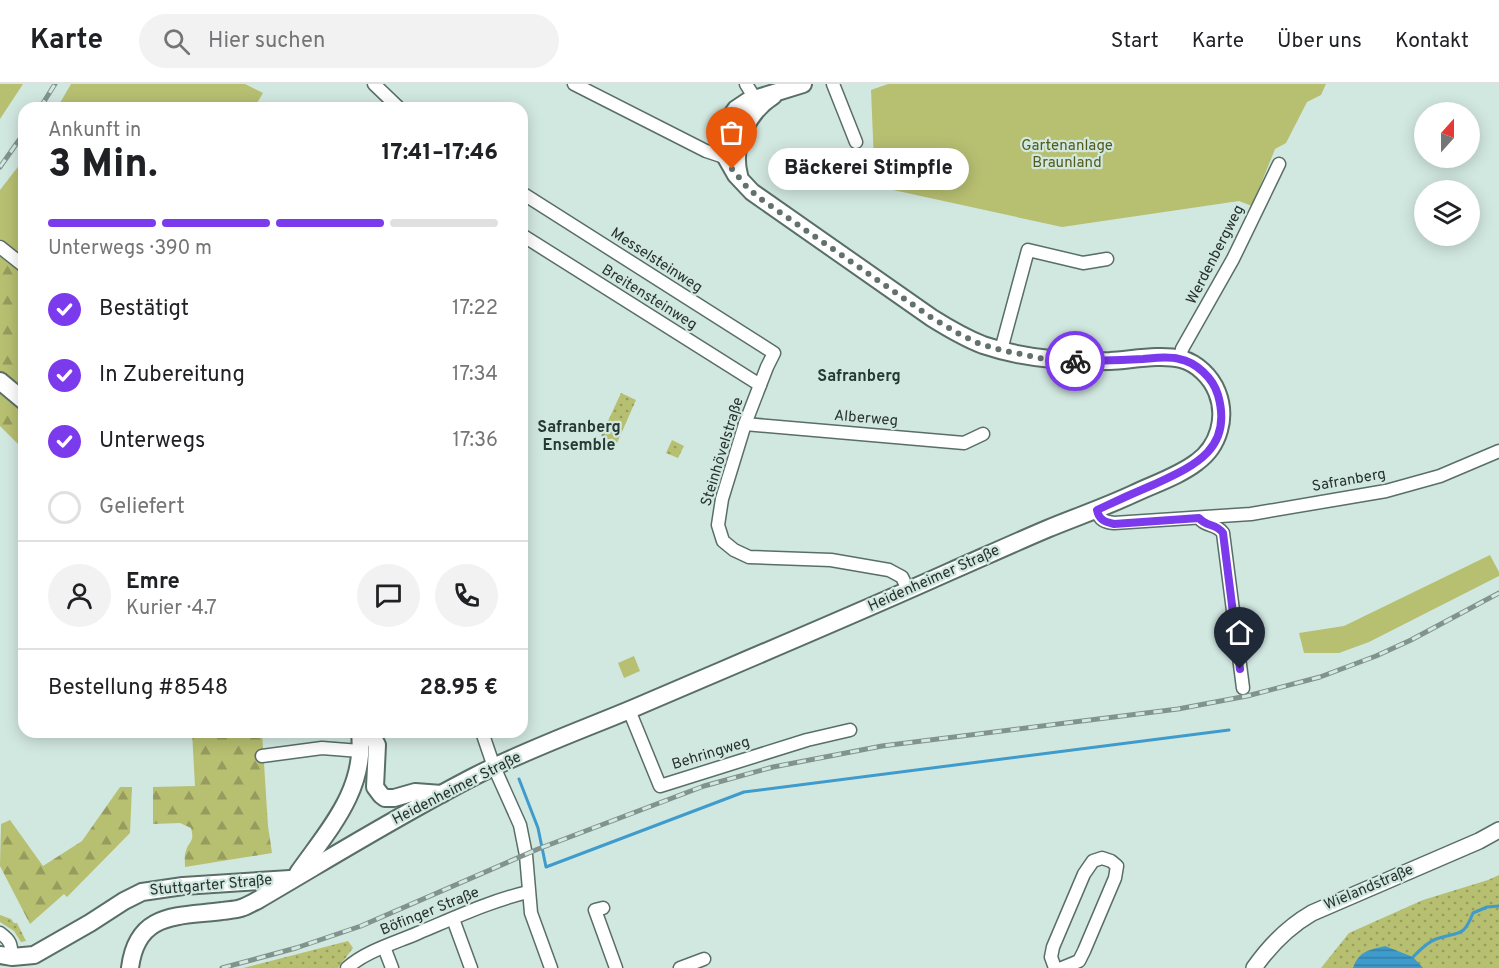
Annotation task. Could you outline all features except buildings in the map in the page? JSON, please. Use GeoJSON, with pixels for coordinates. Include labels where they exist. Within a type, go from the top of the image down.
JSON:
{"type":"FeatureCollection","features":[{"type":"Feature","properties":{"kind":"main road"},"geometry":{"type":"LineString","coordinates":[[803,84],[779,92],[768,99],[754,96],[751,118],[738,149],[731,159],[741,181],[758,197],[932,318],[970,339],[1030,357],[1068,361],[1180,359]]}},
{"type":"Feature","properties":{"kind":"main road","name":"Heidenheimer Straße"},"geometry":{"type":"LineString","coordinates":[[130,968],[138,940],[151,926],[168,917],[241,908],[494,767],[1050,528],[1097,510],[1187,469],[1206,455],[1216,440],[1221,415],[1217,390],[1209,378],[1196,366],[1180,359]]}},
{"type":"Feature","properties":{"kind":"main road"},"geometry":{"type":"LineString","coordinates":[[0,381],[18,396]]}},
{"type":"Feature","properties":{"kind":"main road","name":"Stuttgarter Straße"},"geometry":{"type":"LineString","coordinates":[[6,956],[34,955],[142,892],[176,886],[294,879],[330,829],[348,798],[359,766],[360,738]]}},
{"type":"Feature","properties":{"kind":"main road"},"geometry":{"type":"LineString","coordinates":[[373,738],[377,745],[375,787],[381,795],[385,798],[394,798],[415,792],[442,794]]}},
{"type":"Feature","properties":{"kind":"street"},"geometry":{"type":"LineString","coordinates":[[374,84],[393,102]]}},
{"type":"Feature","properties":{"kind":"street"},"geometry":{"type":"LineString","coordinates":[[574,84],[706,151],[731,159]]}},
{"type":"Feature","properties":{"kind":"street"},"geometry":{"type":"LineString","coordinates":[[832,84],[856,142]]}},
{"type":"Feature","properties":{"kind":"street","name":"Werdenbergweg"},"geometry":{"type":"LineString","coordinates":[[1180,359],[1182,349],[1233,258],[1279,164]]}},
{"type":"Feature","properties":{"kind":"street","name":"Messelsteinweg"},"geometry":{"type":"LineString","coordinates":[[528,197],[774,353]]}},
{"type":"Feature","properties":{"kind":"street","name":"Breitensteinweg"},"geometry":{"type":"LineString","coordinates":[[528,239],[760,385]]}},
{"type":"Feature","properties":{"kind":"street"},"geometry":{"type":"LineString","coordinates":[[0,247],[18,261]]}},
{"type":"Feature","properties":{"kind":"street"},"geometry":{"type":"LineString","coordinates":[[1001,350],[1028,250],[1083,263],[1107,259]]}},
{"type":"Feature","properties":{"kind":"street","name":"Steinhövelstraße"},"geometry":{"type":"LineString","coordinates":[[774,353],[745,424],[722,499],[718,525],[723,541],[734,550],[749,557],[831,560],[888,570],[902,577],[908,590]]}},
{"type":"Feature","properties":{"kind":"street","name":"Alberweg"},"geometry":{"type":"LineString","coordinates":[[745,424],[964,443],[983,434]]}},
{"type":"Feature","properties":{"kind":"street","name":"Safranberg"},"geometry":{"type":"LineString","coordinates":[[1097,510],[1098,516],[1114,524],[1251,514],[1386,491],[1440,476],[1499,451]]}},
{"type":"Feature","properties":{"kind":"street"},"geometry":{"type":"LineString","coordinates":[[1199,518],[1203,522],[1219,527],[1223,533],[1243,688]]}},
{"type":"Feature","properties":{"kind":"street","name":"Behringweg"},"geometry":{"type":"LineString","coordinates":[[629,710],[660,786],[807,740],[850,730]]}},
{"type":"Feature","properties":{"kind":"street"},"geometry":{"type":"LineString","coordinates":[[484,738],[494,767],[520,825],[526,855],[531,913],[550,968]]}},
{"type":"Feature","properties":{"kind":"street"},"geometry":{"type":"LineString","coordinates":[[262,756],[322,748],[360,751]]}},
{"type":"Feature","properties":{"kind":"street","name":"Wielandstraße"},"geometry":{"type":"LineString","coordinates":[[1254,968],[1280,936],[1312,913],[1479,841],[1499,830]]}},
{"type":"Feature","properties":{"kind":"street"},"geometry":{"type":"LineString","coordinates":[[1055,968],[1051,957],[1053,947],[1084,874],[1093,861],[1102,858],[1111,861],[1117,866],[1115,878],[1084,951],[1079,961],[1062,968]]}},
{"type":"Feature","properties":{"kind":"street","name":"Böfinger Straße"},"geometry":{"type":"LineString","coordinates":[[347,968],[363,956],[384,947],[498,901],[528,892]]}},
{"type":"Feature","properties":{"kind":"street"},"geometry":{"type":"LineString","coordinates":[[603,908],[595,910],[616,968]]}},
{"type":"Feature","properties":{"kind":"street"},"geometry":{"type":"LineString","coordinates":[[453,919],[471,968]]}},
{"type":"Feature","properties":{"kind":"street"},"geometry":{"type":"LineString","coordinates":[[0,933],[9,939],[11,945],[6,956]]}},
{"type":"Feature","properties":{"kind":"street"},"geometry":{"type":"LineString","coordinates":[[384,947],[392,968]]}},
{"type":"Feature","properties":{"kind":"street"},"geometry":{"type":"LineString","coordinates":[[680,968],[704,959]]}},
{"type":"Feature","properties":{"kind":"green space"},"geometry":{"type":"Polygon","coordinates":[[[0,84],[23,84],[0,119],[0,84]]]}},
{"type":"Feature","properties":{"kind":"green space"},"geometry":{"type":"Polygon","coordinates":[[[71,84],[245,84],[263,93],[258,102],[60,102],[71,84]]]}},
{"type":"Feature","properties":{"kind":"green space","name":"Gartenanlage Braunland"},"geometry":{"type":"Polygon","coordinates":[[[888,84],[1326,84],[1321,95],[1307,102],[1286,143],[1275,149],[1252,206],[1239,201],[1062,227],[875,186],[871,90],[888,84]]]}},
{"type":"Feature","properties":{"kind":"green space"},"geometry":{"type":"Polygon","coordinates":[[[18,167],[18,254],[0,239],[0,190],[18,167]]]}},
{"type":"Feature","properties":{"kind":"green space"},"geometry":{"type":"Polygon","coordinates":[[[0,250],[18,264],[18,444],[0,426],[0,250]]]}},
{"type":"Feature","properties":{"kind":"green space"},"geometry":{"type":"Polygon","coordinates":[[[621,393],[636,400],[617,443],[601,436],[621,393]]]}},
{"type":"Feature","properties":{"kind":"green space"},"geometry":{"type":"Polygon","coordinates":[[[672,440],[684,446],[678,458],[666,453],[672,440]]]}},
{"type":"Feature","properties":{"kind":"green space"},"geometry":{"type":"Polygon","coordinates":[[[1490,555],[1499,576],[1369,642],[1339,653],[1304,653],[1299,633],[1344,626],[1490,555]]]}},
{"type":"Feature","properties":{"kind":"green space"},"geometry":{"type":"Polygon","coordinates":[[[634,656],[640,671],[624,678],[618,663],[634,656]]]}},
{"type":"Feature","properties":{"kind":"green space"},"geometry":{"type":"Polygon","coordinates":[[[192,738],[262,738],[272,853],[185,867],[185,853],[192,839],[191,828],[180,823],[153,824],[153,787],[195,786],[192,738]]]}},
{"type":"Feature","properties":{"kind":"green space"},"geometry":{"type":"Polygon","coordinates":[[[120,787],[132,787],[130,833],[67,897],[64,894],[30,924],[0,866],[1,824],[10,820],[43,866],[82,841],[120,787]]]}},
{"type":"Feature","properties":{"kind":"green space"},"geometry":{"type":"Polygon","coordinates":[[[1499,875],[1499,968],[1321,968],[1349,933],[1423,900],[1499,875]]]}},
{"type":"Feature","properties":{"kind":"green space"},"geometry":{"type":"Polygon","coordinates":[[[0,915],[17,923],[26,941],[21,942],[14,931],[0,922],[0,915]]]}},
{"type":"Feature","properties":{"kind":"green space"},"geometry":{"type":"Polygon","coordinates":[[[348,941],[353,948],[338,968],[243,968],[348,941]]]}},
{"type":"Feature","properties":{"kind":"water"},"geometry":{"type":"Polygon","coordinates":[[[1385,946],[1413,957],[1423,968],[1353,968],[1358,958],[1369,950],[1385,946]]]}},
{"type":"Feature","properties":{"kind":"waterway"},"geometry":{"type":"LineString","coordinates":[[519,779],[538,828],[546,867],[744,792],[1229,730]]}},
{"type":"Feature","properties":{"kind":"waterway"},"geometry":{"type":"LineString","coordinates":[[1413,957],[1432,941],[1463,931],[1473,913],[1487,907],[1499,906]]}},
{"type":"Feature","properties":{"kind":"railway"},"geometry":{"type":"LineString","coordinates":[[44,102],[55,84]]}},
{"type":"Feature","properties":{"kind":"railway"},"geometry":{"type":"LineString","coordinates":[[0,167],[18,142]]}},
{"type":"Feature","properties":{"kind":"railway"},"geometry":{"type":"LineString","coordinates":[[222,968],[296,948],[361,926],[538,849],[704,786],[773,767],[882,746],[1178,709],[1247,696],[1320,677],[1376,656],[1499,593]]}},
{"type":"Feature","properties":{"kind":"way so far"},"geometry":{"type":"LineString","coordinates":[[732,169],[758,197],[921,310],[961,335],[980,344],[1030,357],[1075,361]]}},
{"type":"Feature","properties":{"kind":"place","name":"Bäckerei Stimpfle"},"geometry":{"type":"Point","coordinates":[732,169]}},
{"type":"Feature","properties":{"kind":"district","name":"Safranberg"},"geometry":{"type":"Point","coordinates":[859,377]}},
{"type":"Feature","properties":{"kind":"district","name":"Safranberg Ensemble"},"geometry":{"type":"Point","coordinates":[579,437]}},
{"type":"Feature","properties":{"kind":"route"},"geometry":{"type":"LineString","coordinates":[[1075,361],[1180,359],[1196,366],[1209,378],[1217,390],[1221,406],[1221,423],[1216,440],[1206,455],[1187,469],[1097,510],[1098,516],[1114,524],[1199,518],[1203,522],[1219,527],[1223,533],[1240,669]]}}]}
